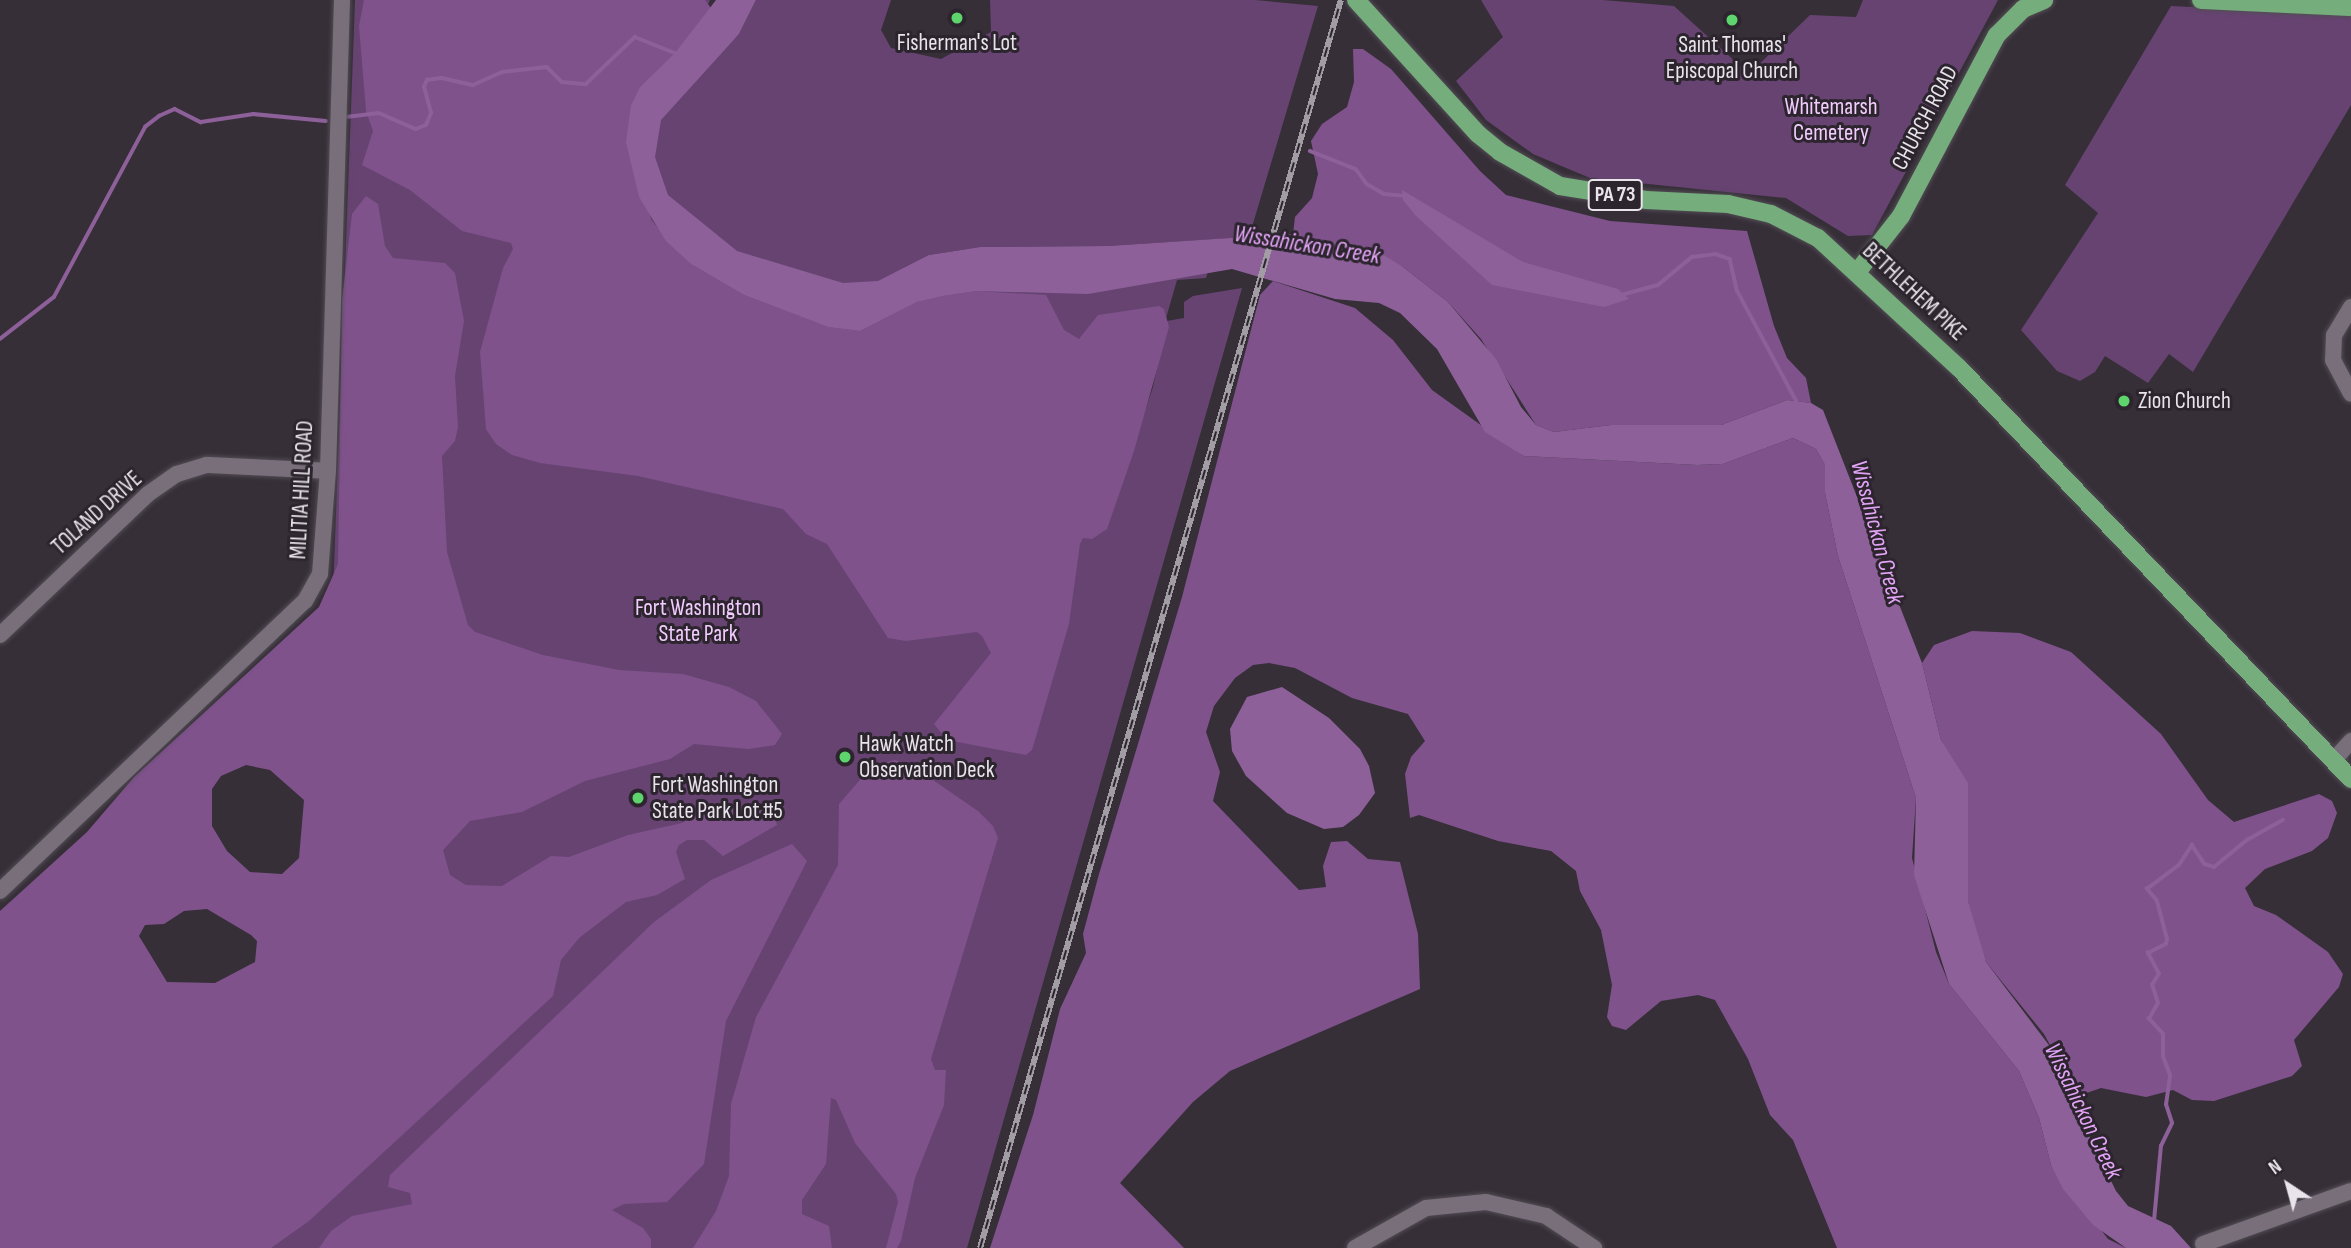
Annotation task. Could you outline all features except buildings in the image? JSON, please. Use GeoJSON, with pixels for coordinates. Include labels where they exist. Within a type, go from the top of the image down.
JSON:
{"type":"FeatureCollection","features":[{"type":"Feature","properties":{"kind":"main road","name":"BETHLEHEM PIKE"},"geometry":{"type":"LineString","coordinates":[[1356,0],[1478,134],[1500,152],[1560,186],[1760,211],[1818,238],[1858,271],[1959,368],[2351,779]]}},
{"type":"Feature","properties":{"kind":"main road","name":"CHURCH ROAD"},"geometry":{"type":"LineString","coordinates":[[1858,271],[1901,216],[1997,35],[2023,9],[2044,0]]}},
{"type":"Feature","properties":{"kind":"main road"},"geometry":{"type":"LineString","coordinates":[[2201,0],[2351,7]]}},
{"type":"Feature","properties":{"kind":"street","name":"MILITIA HILL ROAD"},"geometry":{"type":"LineString","coordinates":[[0,891],[305,601],[320,573],[328,471],[342,0]]}},
{"type":"Feature","properties":{"kind":"street"},"geometry":{"type":"LineString","coordinates":[[2351,307],[2334,335],[2333,360],[2351,394]]}},
{"type":"Feature","properties":{"kind":"street","name":"TOLAND DRIVE"},"geometry":{"type":"LineString","coordinates":[[0,635],[148,494],[177,474],[207,465],[328,471]]}},
{"type":"Feature","properties":{"kind":"street"},"geometry":{"type":"LineString","coordinates":[[2333,761],[2351,741]]}},
{"type":"Feature","properties":{"kind":"street"},"geometry":{"type":"LineString","coordinates":[[2203,1244],[2351,1191]]}},
{"type":"Feature","properties":{"kind":"street"},"geometry":{"type":"LineString","coordinates":[[1355,1248],[1426,1208],[1466,1202],[1528,1209],[1571,1230],[1594,1248]]}},
{"type":"Feature","properties":{"kind":"green space","name":"Fort Washington State Park"},"geometry":{"type":"Polygon","coordinates":[[[355,0],[710,0],[667,92],[669,107],[739,34],[756,0],[891,0],[881,30],[891,48],[941,59],[991,32],[990,0],[1255,0],[1318,6],[1249,237],[1108,246],[980,247],[929,255],[1215,248],[1206,278],[1177,280],[1105,531],[1153,387],[1167,321],[1184,318],[1184,302],[1193,296],[1242,288],[967,1248],[0,1248],[0,1215],[327,999],[333,593],[355,0]]]}},
{"type":"Feature","properties":{"kind":"green space","name":"Whitemarsh Cemetery"},"geometry":{"type":"Polygon","coordinates":[[[1481,0],[1603,0],[1674,6],[1749,74],[1810,15],[1856,17],[1863,0],[1998,0],[1872,235],[1848,236],[1786,198],[1590,178],[1533,154],[1486,120],[1456,81],[1503,37],[1481,0]]]}},
{"type":"Feature","properties":{"kind":"green space"},"geometry":{"type":"Polygon","coordinates":[[[2171,6],[2351,15],[2351,105],[2193,372],[2169,354],[2148,383],[2105,356],[2095,372],[2080,381],[2057,371],[2021,330],[2098,213],[2065,185],[2171,6]]]}},
{"type":"Feature","properties":{"kind":"shaded area"},"geometry":{"type":"Polygon","coordinates":[[[364,0],[705,0],[711,8],[675,54],[640,87],[631,105],[651,220],[691,264],[744,295],[828,327],[860,331],[917,302],[943,296],[976,291],[1046,295],[1064,330],[1079,339],[1098,315],[1159,306],[1164,309],[1169,327],[1134,451],[1107,529],[1092,539],[1083,538],[1080,544],[1069,624],[1032,750],[1026,755],[947,740],[934,724],[991,653],[982,636],[977,632],[906,641],[888,638],[827,544],[806,534],[783,509],[638,476],[540,463],[512,455],[496,444],[486,429],[480,352],[503,268],[513,249],[511,243],[462,231],[410,190],[362,165],[373,131],[366,111],[359,26],[364,0]]]}},
{"type":"Feature","properties":{"kind":"shaded area"},"geometry":{"type":"Polygon","coordinates":[[[1353,49],[1363,49],[1391,69],[1480,171],[1506,195],[1610,221],[1747,231],[1774,326],[1787,358],[1806,378],[1811,403],[1787,400],[1721,425],[1611,425],[1554,432],[1536,425],[1481,339],[1448,302],[1403,267],[1354,247],[1326,248],[1293,234],[1295,217],[1312,198],[1318,174],[1311,141],[1322,124],[1347,107],[1354,82],[1353,49]]]}},
{"type":"Feature","properties":{"kind":"shaded area"},"geometry":{"type":"Polygon","coordinates":[[[366,196],[378,204],[385,246],[393,258],[445,263],[455,273],[464,321],[455,376],[458,427],[455,441],[442,456],[447,552],[468,625],[475,632],[543,655],[619,670],[683,674],[729,687],[756,701],[782,734],[775,745],[748,749],[694,744],[670,759],[585,781],[522,812],[470,821],[443,850],[450,875],[466,885],[502,886],[551,856],[569,857],[628,835],[682,823],[719,804],[773,812],[777,825],[723,856],[704,840],[687,840],[679,845],[676,852],[685,879],[657,895],[626,902],[579,938],[561,960],[553,996],[309,1221],[271,1248],[0,1248],[0,911],[87,832],[134,777],[319,607],[338,564],[342,300],[352,214],[366,196]],[[246,765],[221,776],[212,789],[212,826],[227,851],[250,872],[282,874],[299,858],[304,800],[270,770],[246,765]],[[207,909],[184,911],[164,924],[145,925],[139,936],[167,982],[215,983],[255,962],[257,941],[207,909]]]}},
{"type":"Feature","properties":{"kind":"shaded area"},"geometry":{"type":"Polygon","coordinates":[[[1273,281],[1355,308],[1393,340],[1432,390],[1524,456],[1697,465],[1723,464],[1793,438],[1816,449],[1825,465],[1825,493],[1838,556],[1916,798],[1912,858],[1936,952],[1949,984],[2019,1071],[2039,1118],[2051,1165],[2108,1239],[2126,1248],[1837,1248],[1793,1140],[1770,1115],[1748,1059],[1715,1000],[1698,995],[1661,1001],[1626,1030],[1612,1026],[1607,1017],[1612,985],[1601,930],[1580,891],[1576,871],[1551,851],[1498,841],[1419,815],[1410,818],[1405,774],[1411,757],[1425,741],[1408,714],[1352,698],[1295,668],[1269,663],[1253,665],[1235,678],[1214,706],[1206,732],[1220,772],[1213,801],[1299,890],[1326,887],[1323,866],[1331,842],[1347,841],[1368,859],[1400,862],[1418,934],[1420,989],[1230,1071],[1193,1102],[1120,1183],[1184,1248],[990,1248],[1033,1115],[1060,1009],[1086,953],[1083,934],[1182,597],[1260,295],[1273,281]]]}},
{"type":"Feature","properties":{"kind":"shaded area"},"geometry":{"type":"Polygon","coordinates":[[[1972,631],[2020,633],[2071,652],[2161,734],[2208,800],[2234,822],[2319,794],[2332,801],[2337,813],[2328,838],[2312,851],[2265,869],[2245,888],[2254,906],[2276,915],[2328,952],[2343,974],[2339,987],[2294,1040],[2302,1066],[2292,1076],[2214,1101],[2192,1100],[2173,1090],[2146,1097],[2101,1088],[2078,1096],[2044,1034],[1986,962],[1975,933],[1968,901],[1968,811],[1956,769],[1941,740],[1922,663],[1934,645],[1972,631]]]}},
{"type":"Feature","properties":{"kind":"shaded area"},"geometry":{"type":"Polygon","coordinates":[[[895,760],[914,767],[978,811],[993,826],[998,838],[931,1059],[935,1070],[946,1070],[944,1105],[915,1178],[901,1241],[897,1248],[886,1248],[898,1202],[896,1194],[855,1143],[836,1100],[831,1098],[826,1164],[802,1200],[802,1214],[829,1226],[832,1248],[693,1248],[716,1211],[729,1176],[731,1104],[756,1017],[838,865],[839,804],[872,766],[895,760]]]}},
{"type":"Feature","properties":{"kind":"shaded area"},"geometry":{"type":"Polygon","coordinates":[[[792,844],[807,861],[726,1021],[704,1164],[667,1202],[624,1204],[612,1210],[643,1228],[651,1239],[651,1248],[319,1248],[331,1231],[352,1216],[412,1204],[410,1193],[388,1187],[390,1175],[654,922],[711,880],[792,844]]]}},
{"type":"Feature","properties":{"kind":"water","name":"Wissahickon Creek"},"geometry":{"type":"Polygon","coordinates":[[[716,0],[756,0],[739,34],[661,120],[655,157],[668,195],[737,251],[843,283],[878,281],[929,255],[980,247],[1108,246],[1293,234],[1326,248],[1377,251],[1403,267],[1448,302],[1496,359],[1521,407],[1536,425],[1554,432],[1611,425],[1721,425],[1787,400],[1811,403],[1823,410],[1922,663],[1941,740],[1968,783],[1968,901],[1986,962],[2061,1061],[2078,1096],[2090,1138],[2116,1191],[2128,1206],[2171,1226],[2191,1248],[2126,1248],[2093,1225],[2063,1189],[2051,1165],[2039,1118],[2019,1071],[1949,984],[1914,875],[1916,798],[1838,556],[1825,493],[1825,465],[1816,449],[1793,438],[1723,464],[1697,465],[1524,456],[1485,432],[1437,349],[1400,313],[1379,303],[1335,299],[1232,269],[1088,294],[976,291],[943,296],[917,302],[860,331],[828,327],[744,295],[691,264],[666,241],[639,197],[626,142],[631,105],[640,87],[675,53],[716,0]]]}},
{"type":"Feature","properties":{"kind":"water"},"geometry":{"type":"Polygon","coordinates":[[[1402,190],[1523,262],[1618,289],[1629,299],[1604,307],[1492,285],[1416,216],[1403,200],[1402,190]]]}},
{"type":"Feature","properties":{"kind":"water"},"geometry":{"type":"Polygon","coordinates":[[[1282,687],[1329,718],[1360,749],[1369,766],[1375,793],[1359,815],[1343,827],[1324,829],[1287,813],[1246,776],[1232,751],[1230,729],[1247,697],[1282,687]]]}},
{"type":"Feature","properties":{"kind":"waterway"},"geometry":{"type":"LineString","coordinates":[[346,117],[379,113],[416,129],[426,125],[431,113],[424,87],[427,80],[442,78],[473,85],[502,72],[547,67],[562,82],[586,84],[635,37],[680,55]]}},
{"type":"Feature","properties":{"kind":"waterway"},"geometry":{"type":"LineString","coordinates":[[0,339],[54,297],[145,127],[159,116],[175,109],[201,122],[253,114],[326,121]]}},
{"type":"Feature","properties":{"kind":"waterway"},"geometry":{"type":"LineString","coordinates":[[1310,151],[1356,169],[1367,184],[1384,194],[1405,196]]}},
{"type":"Feature","properties":{"kind":"waterway"},"geometry":{"type":"LineString","coordinates":[[1621,295],[1658,285],[1692,257],[1715,254],[1730,259],[1737,290],[1798,404]]}},
{"type":"Feature","properties":{"kind":"waterway"},"geometry":{"type":"LineString","coordinates":[[2154,1221],[2161,1146],[2172,1123],[2166,1105],[2170,1075],[2163,1057],[2163,1034],[2149,1019],[2158,1003],[2152,985],[2159,974],[2148,953],[2166,944],[2167,939],[2157,901],[2147,889],[2179,865],[2192,845],[2205,864],[2214,867],[2247,840],[2283,820]]}},
{"type":"Feature","properties":{"kind":"railway"},"geometry":{"type":"LineString","coordinates":[[980,1248],[1341,0]]}},
{"type":"Feature","properties":{"kind":"place","name":"Fisherman's Lot"},"geometry":{"type":"Point","coordinates":[957,18]}},
{"type":"Feature","properties":{"kind":"place","name":"Saint Thomas' Episcopal Church"},"geometry":{"type":"Point","coordinates":[1732,20]}},
{"type":"Feature","properties":{"kind":"place","name":"Zion Church"},"geometry":{"type":"Point","coordinates":[2124,401]}},
{"type":"Feature","properties":{"kind":"place","name":"Hawk Watch Observation Deck"},"geometry":{"type":"Point","coordinates":[845,757]}},
{"type":"Feature","properties":{"kind":"place","name":"Fort Washington State Park Lot #5"},"geometry":{"type":"Point","coordinates":[638,798]}}]}
